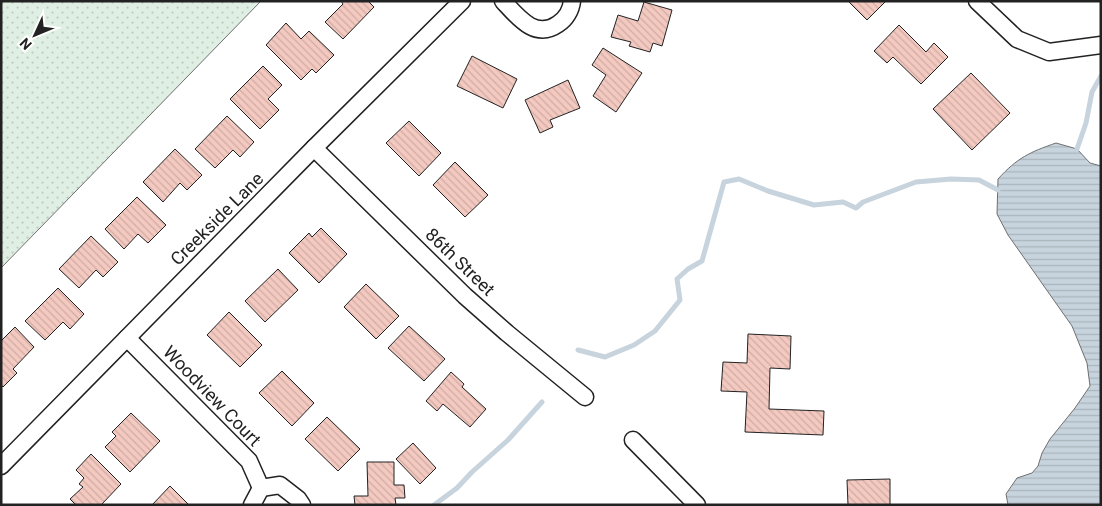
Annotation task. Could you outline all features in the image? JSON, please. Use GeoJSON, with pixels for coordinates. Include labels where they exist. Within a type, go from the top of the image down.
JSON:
{"type":"FeatureCollection","features":[{"type":"Feature","properties":{"kind":"street","name":"Creekside Lane"},"geometry":{"type":"LineString","coordinates":[[1,466],[314,148],[462,1]]}},
{"type":"Feature","properties":{"kind":"street"},"geometry":{"type":"LineString","coordinates":[[502,1],[525,24],[540,30],[552,29],[562,22],[571,8],[572,1]]}},
{"type":"Feature","properties":{"kind":"street"},"geometry":{"type":"LineString","coordinates":[[977,1],[1017,39],[1050,52],[1101,45]]}},
{"type":"Feature","properties":{"kind":"street","name":"86th Street"},"geometry":{"type":"LineString","coordinates":[[314,148],[465,296],[585,397]]}},
{"type":"Feature","properties":{"kind":"street","name":"Woodview Court"},"geometry":{"type":"LineString","coordinates":[[127,338],[249,461],[261,488]]}},
{"type":"Feature","properties":{"kind":"street"},"geometry":{"type":"LineString","coordinates":[[633,440],[697,505]]}},
{"type":"Feature","properties":{"kind":"street"},"geometry":{"type":"LineString","coordinates":[[252,505],[261,488],[280,485],[298,499],[302,505]]}},
{"type":"Feature","properties":{"kind":"green space"},"geometry":{"type":"Polygon","coordinates":[[[1,1],[261,1],[1,268],[1,1]]]}},
{"type":"Feature","properties":{"kind":"shaded area"},"geometry":{"type":"Polygon","coordinates":[[[1056,143],[1077,149],[1090,163],[1101,166],[1101,505],[1008,505],[1006,494],[1017,478],[1032,473],[1038,466],[1042,453],[1050,439],[1090,386],[1087,363],[1072,326],[1008,235],[997,214],[998,179],[1024,156],[1056,143]]]}},
{"type":"Feature","properties":{"kind":"building"},"geometry":{"type":"Polygon","coordinates":[[[341,1],[368,1],[374,7],[343,39],[325,22],[343,4],[341,1]]]}},
{"type":"Feature","properties":{"kind":"building"},"geometry":{"type":"Polygon","coordinates":[[[848,1],[886,1],[867,20],[848,1]]]}},
{"type":"Feature","properties":{"kind":"building"},"geometry":{"type":"Polygon","coordinates":[[[644,2],[672,10],[662,46],[653,43],[650,52],[629,46],[631,42],[611,37],[618,15],[638,21],[644,2]]]}},
{"type":"Feature","properties":{"kind":"building"},"geometry":{"type":"Polygon","coordinates":[[[286,23],[301,39],[309,31],[334,55],[316,73],[312,69],[301,80],[266,45],[286,23]]]}},
{"type":"Feature","properties":{"kind":"building"},"geometry":{"type":"Polygon","coordinates":[[[899,25],[926,52],[934,43],[948,57],[921,84],[893,57],[887,63],[874,51],[899,25]]]}},
{"type":"Feature","properties":{"kind":"building"},"geometry":{"type":"Polygon","coordinates":[[[603,48],[642,73],[616,112],[593,96],[606,75],[592,65],[603,48]]]}},
{"type":"Feature","properties":{"kind":"building"},"geometry":{"type":"Polygon","coordinates":[[[472,56],[517,79],[503,108],[457,86],[472,56]]]}},
{"type":"Feature","properties":{"kind":"building"},"geometry":{"type":"Polygon","coordinates":[[[263,66],[282,85],[268,99],[279,110],[260,129],[230,99],[263,66]]]}},
{"type":"Feature","properties":{"kind":"building"},"geometry":{"type":"Polygon","coordinates":[[[971,73],[1010,113],[972,150],[933,109],[971,73]]]}},
{"type":"Feature","properties":{"kind":"building"},"geometry":{"type":"Polygon","coordinates":[[[568,80],[580,108],[550,120],[553,127],[540,133],[525,100],[568,80]]]}},
{"type":"Feature","properties":{"kind":"building"},"geometry":{"type":"Polygon","coordinates":[[[227,116],[254,142],[240,157],[233,150],[215,168],[195,149],[227,116]]]}},
{"type":"Feature","properties":{"kind":"building"},"geometry":{"type":"Polygon","coordinates":[[[409,121],[441,153],[419,176],[386,143],[409,121]]]}},
{"type":"Feature","properties":{"kind":"building"},"geometry":{"type":"Polygon","coordinates":[[[175,149],[202,175],[187,190],[180,183],[163,202],[143,182],[175,149]]]}},
{"type":"Feature","properties":{"kind":"building"},"geometry":{"type":"Polygon","coordinates":[[[455,162],[488,195],[465,217],[433,185],[455,162]]]}},
{"type":"Feature","properties":{"kind":"building"},"geometry":{"type":"Polygon","coordinates":[[[137,197],[166,225],[148,243],[138,234],[124,249],[105,229],[137,197]]]}},
{"type":"Feature","properties":{"kind":"building"},"geometry":{"type":"Polygon","coordinates":[[[321,228],[347,254],[319,283],[289,253],[309,233],[312,237],[321,228]]]}},
{"type":"Feature","properties":{"kind":"building"},"geometry":{"type":"Polygon","coordinates":[[[91,236],[118,262],[103,277],[96,270],[79,288],[59,269],[91,236]]]}},
{"type":"Feature","properties":{"kind":"building"},"geometry":{"type":"Polygon","coordinates":[[[278,269],[298,290],[265,322],[245,301],[278,269]]]}},
{"type":"Feature","properties":{"kind":"building"},"geometry":{"type":"Polygon","coordinates":[[[366,284],[399,316],[376,339],[344,307],[366,284]]]}},
{"type":"Feature","properties":{"kind":"building"},"geometry":{"type":"Polygon","coordinates":[[[58,288],[84,314],[70,329],[63,322],[45,340],[25,321],[58,288]]]}},
{"type":"Feature","properties":{"kind":"building"},"geometry":{"type":"Polygon","coordinates":[[[229,312],[262,345],[240,367],[207,335],[229,312]]]}},
{"type":"Feature","properties":{"kind":"building"},"geometry":{"type":"Polygon","coordinates":[[[409,326],[445,359],[424,381],[388,348],[409,326]]]}},
{"type":"Feature","properties":{"kind":"building"},"geometry":{"type":"Polygon","coordinates":[[[15,327],[34,347],[13,369],[17,373],[3,387],[1,385],[1,341],[15,327]]]}},
{"type":"Feature","properties":{"kind":"building"},"geometry":{"type":"Polygon","coordinates":[[[748,334],[791,336],[790,369],[770,368],[769,409],[824,411],[823,435],[745,432],[747,392],[721,391],[723,362],[747,363],[748,334]]]}},
{"type":"Feature","properties":{"kind":"building"},"geometry":{"type":"Polygon","coordinates":[[[282,371],[314,403],[292,426],[259,393],[282,371]]]}},
{"type":"Feature","properties":{"kind":"building"},"geometry":{"type":"Polygon","coordinates":[[[451,372],[464,384],[462,387],[486,409],[470,427],[443,404],[437,411],[426,401],[451,372]]]}},
{"type":"Feature","properties":{"kind":"building"},"geometry":{"type":"Polygon","coordinates":[[[131,413],[160,441],[130,472],[105,447],[116,436],[112,432],[131,413]]]}},
{"type":"Feature","properties":{"kind":"building"},"geometry":{"type":"Polygon","coordinates":[[[327,417],[360,449],[338,471],[305,439],[327,417]]]}},
{"type":"Feature","properties":{"kind":"building"},"geometry":{"type":"Polygon","coordinates":[[[413,443],[436,468],[420,484],[396,459],[413,443]]]}},
{"type":"Feature","properties":{"kind":"building"},"geometry":{"type":"Polygon","coordinates":[[[91,454],[121,484],[101,505],[76,505],[70,499],[83,487],[79,484],[84,478],[76,470],[91,454]]]}},
{"type":"Feature","properties":{"kind":"building"},"geometry":{"type":"Polygon","coordinates":[[[367,462],[394,462],[394,485],[404,485],[405,498],[395,498],[396,505],[355,505],[354,496],[368,496],[367,462]]]}},
{"type":"Feature","properties":{"kind":"building"},"geometry":{"type":"Polygon","coordinates":[[[890,479],[890,505],[848,505],[847,480],[890,479]]]}},
{"type":"Feature","properties":{"kind":"building"},"geometry":{"type":"Polygon","coordinates":[[[170,486],[189,505],[152,505],[170,486]]]}},
{"type":"Feature","properties":{"kind":"waterway"},"geometry":{"type":"LineString","coordinates":[[1077,149],[1086,123],[1092,92],[1101,76]]}},
{"type":"Feature","properties":{"kind":"waterway"},"geometry":{"type":"LineString","coordinates":[[578,350],[605,357],[634,345],[655,331],[680,300],[677,279],[688,269],[702,261],[724,182],[739,179],[768,191],[814,205],[843,202],[856,208],[863,202],[916,182],[951,179],[979,180],[998,190]]}},
{"type":"Feature","properties":{"kind":"waterway"},"geometry":{"type":"LineString","coordinates":[[434,505],[457,488],[508,440],[542,402]]}}]}
